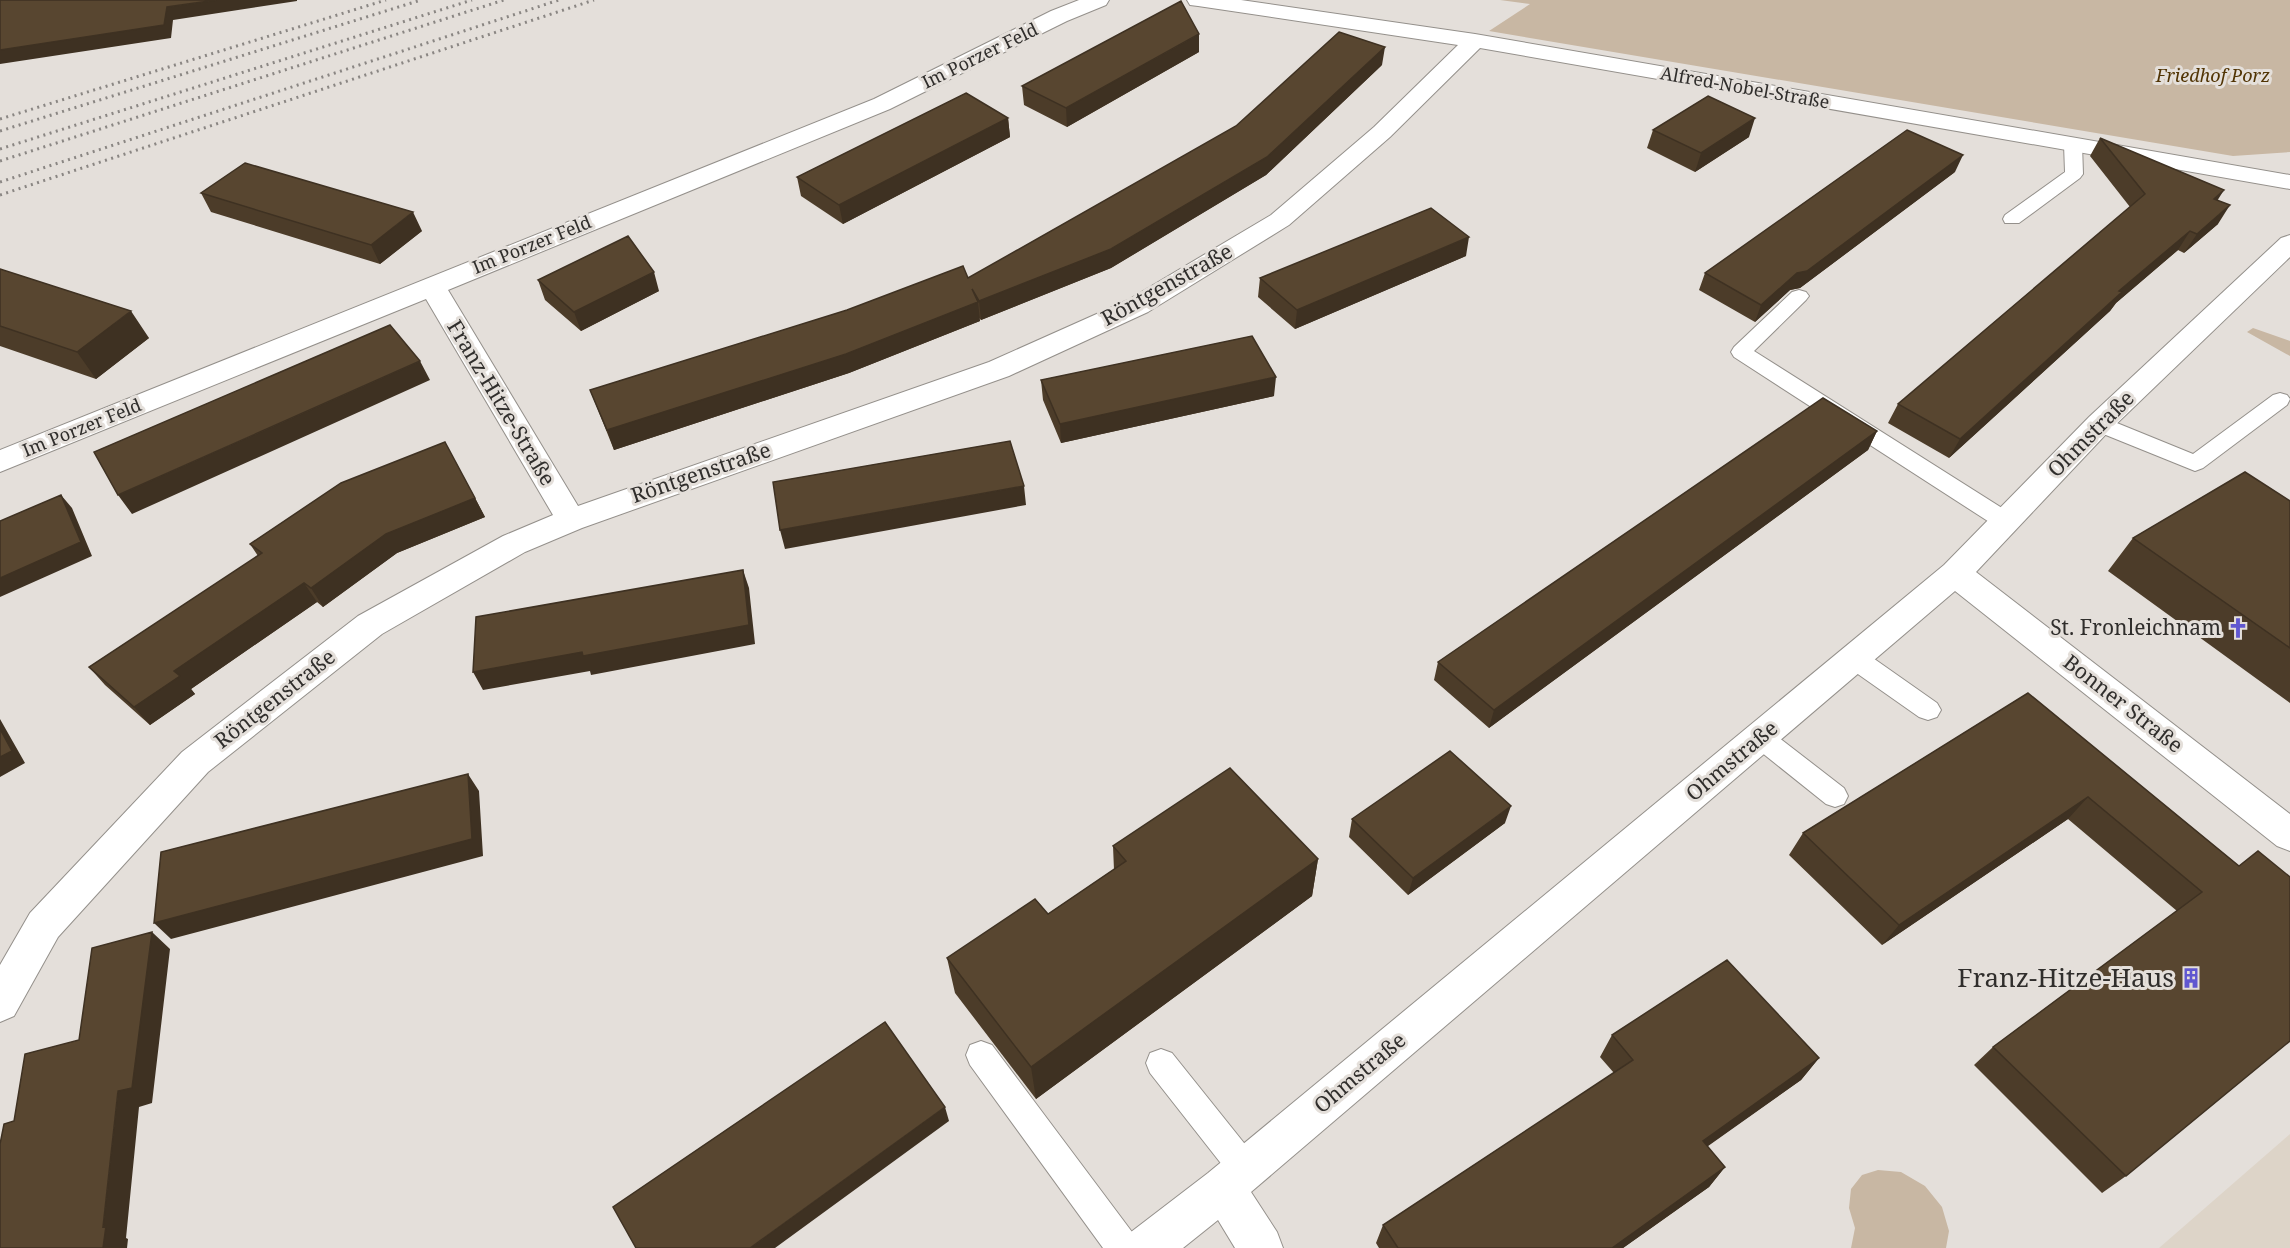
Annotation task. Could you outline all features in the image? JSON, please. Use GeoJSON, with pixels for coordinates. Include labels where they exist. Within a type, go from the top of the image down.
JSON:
{"type":"FeatureCollection","features":[{"type":"Feature","properties":{"kind":"street","name":"Im Porzer Feld"},"geometry":{"type":"LineString","coordinates":[[0,462],[882,104],[1059,16],[1098,0]]}},
{"type":"Feature","properties":{"kind":"street","name":"Alfred-Nobel-Straße"},"geometry":{"type":"LineString","coordinates":[[1198,0],[1475,41],[2290,182]]}},
{"type":"Feature","properties":{"kind":"street","name":"Röntgenstraße"},"geometry":{"type":"LineString","coordinates":[[0,1003],[44,925],[195,762],[370,625],[514,544],[571,520],[999,369],[1138,306],[1280,220],[1382,132],[1475,41]]}},
{"type":"Feature","properties":{"kind":"street","name":"Ohmstraße"},"geometry":{"type":"LineString","coordinates":[[1147,1248],[1234,1179],[1955,573],[2099,424],[2290,243]]}},
{"type":"Feature","properties":{"kind":"street","name":"Franz-Hitze-Straße"},"geometry":{"type":"LineString","coordinates":[[432,286],[571,520]]}},
{"type":"Feature","properties":{"kind":"street","name":"Bonner Straße"},"geometry":{"type":"LineString","coordinates":[[1955,573],[2290,835]]}},
{"type":"Feature","properties":{"kind":"street"},"geometry":{"type":"LineString","coordinates":[[1234,1179],[1261,1248]]}},
{"type":"Feature","properties":{"kind":"lane"},"geometry":{"type":"LineString","coordinates":[[2012,219],[2074,174],[2073,144]]}},
{"type":"Feature","properties":{"kind":"lane"},"geometry":{"type":"LineString","coordinates":[[1799,296],[1741,352],[2005,521]]}},
{"type":"Feature","properties":{"kind":"lane"},"geometry":{"type":"LineString","coordinates":[[2099,424],[2195,463],[2280,400]]}},
{"type":"Feature","properties":{"kind":"lane"},"geometry":{"type":"LineString","coordinates":[[1854,658],[1928,710]]}},
{"type":"Feature","properties":{"kind":"lane"},"geometry":{"type":"LineString","coordinates":[[1760,737],[1835,796]]}},
{"type":"Feature","properties":{"kind":"lane"},"geometry":{"type":"LineString","coordinates":[[981,1055],[1124,1248]]}},
{"type":"Feature","properties":{"kind":"lane"},"geometry":{"type":"LineString","coordinates":[[1161,1063],[1234,1179]]}},
{"type":"Feature","properties":{"kind":"shaded area"},"geometry":{"type":"Polygon","coordinates":[[[2290,1134],[2290,1248],[2159,1248],[2290,1134]]]}},
{"type":"Feature","properties":{"kind":"green space","name":"Friedhof Porz"},"geometry":{"type":"Polygon","coordinates":[[[1500,0],[2290,0],[2290,152],[2233,156],[1489,31],[1530,4],[1500,0]]]}},
{"type":"Feature","properties":{"kind":"green space"},"geometry":{"type":"Polygon","coordinates":[[[2253,328],[2290,341],[2290,356],[2247,332],[2253,328]]]}},
{"type":"Feature","properties":{"kind":"green space"},"geometry":{"type":"Polygon","coordinates":[[[1878,1170],[1901,1172],[1925,1186],[1942,1207],[1949,1231],[1946,1248],[1851,1248],[1855,1228],[1849,1208],[1851,1189],[1862,1175],[1878,1170]]]}},
{"type":"Feature","properties":{"kind":"building"},"geometry":{"type":"Polygon","coordinates":[[[0,0],[216,0],[167,7],[164,25],[0,50],[0,0]]]}},
{"type":"Feature","properties":{"kind":"building"},"geometry":{"type":"Polygon","coordinates":[[[1181,1],[1199,34],[1066,108],[1022,86],[1181,1]]]}},
{"type":"Feature","properties":{"kind":"building"},"geometry":{"type":"Polygon","coordinates":[[[1339,32],[1385,47],[1267,157],[1111,249],[979,301],[972,289],[978,302],[846,354],[607,430],[590,390],[847,310],[963,266],[968,278],[1236,126],[1339,32]]]}},
{"type":"Feature","properties":{"kind":"building"},"geometry":{"type":"Polygon","coordinates":[[[966,93],[1008,118],[839,205],[797,177],[966,93]]]}},
{"type":"Feature","properties":{"kind":"building"},"geometry":{"type":"Polygon","coordinates":[[[1708,96],[1755,118],[1701,153],[1653,130],[1708,96]]]}},
{"type":"Feature","properties":{"kind":"building"},"geometry":{"type":"Polygon","coordinates":[[[1907,130],[1963,155],[1807,271],[1797,273],[1761,305],[1705,273],[1907,130]]]}},
{"type":"Feature","properties":{"kind":"building"},"geometry":{"type":"Polygon","coordinates":[[[2100,138],[2224,190],[2214,199],[2230,205],[2197,234],[2190,231],[2119,291],[2122,292],[1960,439],[1898,404],[2145,194],[2100,138]]]}},
{"type":"Feature","properties":{"kind":"building"},"geometry":{"type":"Polygon","coordinates":[[[245,163],[413,212],[371,245],[201,193],[245,163]]]}},
{"type":"Feature","properties":{"kind":"building"},"geometry":{"type":"Polygon","coordinates":[[[1431,208],[1469,237],[1297,310],[1260,278],[1431,208]]]}},
{"type":"Feature","properties":{"kind":"building"},"geometry":{"type":"Polygon","coordinates":[[[628,236],[654,272],[574,312],[538,280],[628,236]]]}},
{"type":"Feature","properties":{"kind":"building"},"geometry":{"type":"Polygon","coordinates":[[[0,269],[131,311],[77,352],[0,326],[0,269]]]}},
{"type":"Feature","properties":{"kind":"building"},"geometry":{"type":"Polygon","coordinates":[[[390,325],[420,361],[118,495],[94,452],[390,325]]]}},
{"type":"Feature","properties":{"kind":"building"},"geometry":{"type":"Polygon","coordinates":[[[1252,336],[1276,377],[1060,424],[1041,380],[1252,336]]]}},
{"type":"Feature","properties":{"kind":"building"},"geometry":{"type":"Polygon","coordinates":[[[1823,398],[1877,431],[1494,710],[1438,662],[1823,398]]]}},
{"type":"Feature","properties":{"kind":"building"},"geometry":{"type":"Polygon","coordinates":[[[1010,441],[1024,486],[780,530],[773,482],[1010,441]]]}},
{"type":"Feature","properties":{"kind":"building"},"geometry":{"type":"Polygon","coordinates":[[[445,442],[475,498],[386,534],[311,588],[304,583],[174,671],[180,676],[134,707],[89,667],[262,553],[250,544],[341,483],[445,442]]]}},
{"type":"Feature","properties":{"kind":"building"},"geometry":{"type":"Polygon","coordinates":[[[2245,472],[2290,501],[2290,648],[2133,538],[2245,472]]]}},
{"type":"Feature","properties":{"kind":"building"},"geometry":{"type":"Polygon","coordinates":[[[61,495],[81,542],[0,578],[0,521],[61,495]]]}},
{"type":"Feature","properties":{"kind":"building"},"geometry":{"type":"Polygon","coordinates":[[[743,570],[749,625],[583,656],[582,652],[473,672],[476,617],[743,570]]]}},
{"type":"Feature","properties":{"kind":"building"},"geometry":{"type":"Polygon","coordinates":[[[2028,693],[2239,866],[2258,851],[2290,877],[2290,1041],[2126,1176],[1993,1047],[2202,892],[2088,797],[1899,925],[1803,833],[2028,693]]]}},
{"type":"Feature","properties":{"kind":"building"},"geometry":{"type":"Polygon","coordinates":[[[0,729],[12,751],[0,757],[0,729]]]}},
{"type":"Feature","properties":{"kind":"building"},"geometry":{"type":"Polygon","coordinates":[[[1450,751],[1511,806],[1413,878],[1352,819],[1450,751]]]}},
{"type":"Feature","properties":{"kind":"building"},"geometry":{"type":"Polygon","coordinates":[[[1230,768],[1318,859],[1031,1067],[947,958],[1035,899],[1048,914],[1126,861],[1113,846],[1230,768]]]}},
{"type":"Feature","properties":{"kind":"building"},"geometry":{"type":"Polygon","coordinates":[[[468,774],[472,839],[154,923],[161,852],[468,774]]]}},
{"type":"Feature","properties":{"kind":"building"},"geometry":{"type":"Polygon","coordinates":[[[152,932],[132,1088],[118,1091],[103,1227],[106,1226],[103,1248],[0,1248],[0,1144],[4,1124],[14,1121],[25,1054],[79,1040],[92,948],[152,932]]]}},
{"type":"Feature","properties":{"kind":"building"},"geometry":{"type":"Polygon","coordinates":[[[1727,960],[1819,1058],[1703,1141],[1725,1167],[1612,1248],[1398,1248],[1383,1225],[1633,1060],[1612,1035],[1727,960]]]}},
{"type":"Feature","properties":{"kind":"building"},"geometry":{"type":"Polygon","coordinates":[[[885,1022],[945,1107],[750,1248],[636,1248],[613,1207],[885,1022]]]}},
{"type":"Feature","properties":{"kind":"railway"},"geometry":{"type":"LineString","coordinates":[[0,119],[386,0]]}},
{"type":"Feature","properties":{"kind":"railway"},"geometry":{"type":"LineString","coordinates":[[0,131],[421,0]]}},
{"type":"Feature","properties":{"kind":"railway"},"geometry":{"type":"LineString","coordinates":[[0,149],[472,0]]}},
{"type":"Feature","properties":{"kind":"railway"},"geometry":{"type":"LineString","coordinates":[[0,161],[504,0]]}},
{"type":"Feature","properties":{"kind":"railway"},"geometry":{"type":"LineString","coordinates":[[0,182],[559,0]]}},
{"type":"Feature","properties":{"kind":"railway"},"geometry":{"type":"LineString","coordinates":[[0,195],[594,0]]}},
{"type":"Feature","properties":{"kind":"place","name":"St. Fronleichnam"},"geometry":{"type":"Point","coordinates":[2238,628]}},
{"type":"Feature","properties":{"kind":"place","name":"Franz-Hitze-Haus"},"geometry":{"type":"Point","coordinates":[2191,978]}}]}
